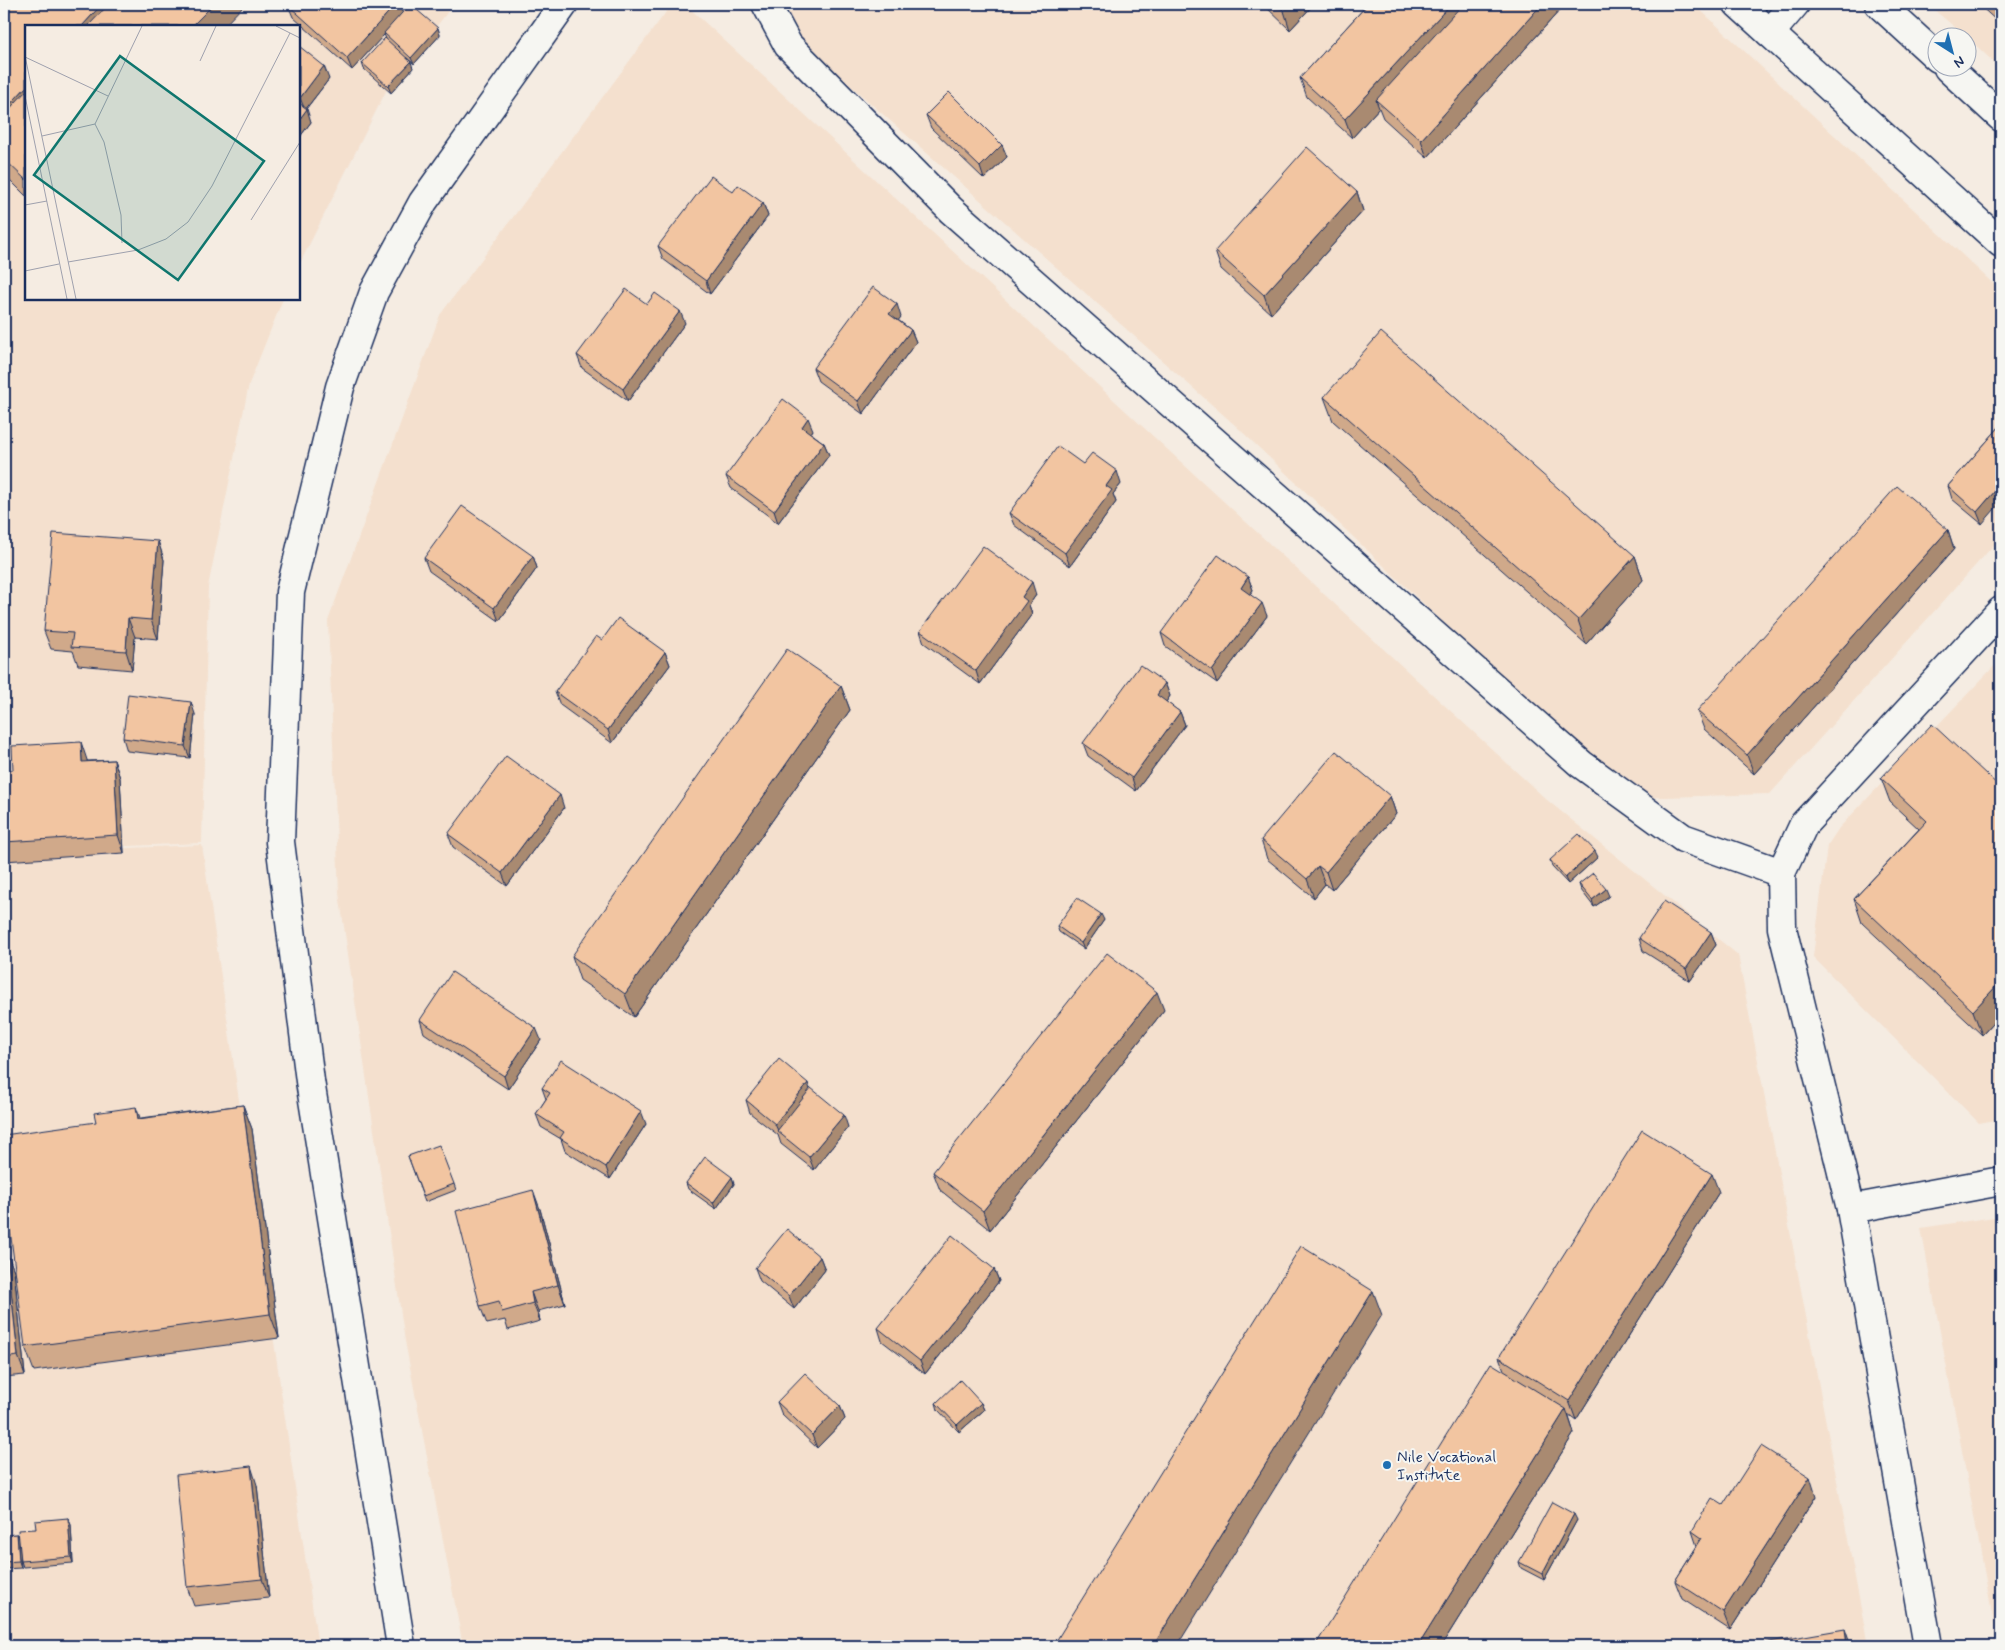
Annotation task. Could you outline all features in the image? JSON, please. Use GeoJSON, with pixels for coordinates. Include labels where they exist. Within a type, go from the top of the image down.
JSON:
{"type":"FeatureCollection","features":[{"type":"Feature","properties":{"kind":"street"},"geometry":{"type":"LineString","coordinates":[[401,1646],[310,1081],[280,842],[290,592],[340,387],[374,292],[423,202],[564,4]]}},
{"type":"Feature","properties":{"kind":"street"},"geometry":{"type":"LineString","coordinates":[[766,4],[788,45],[951,210],[1581,764],[1683,838],[1781,873]]}},
{"type":"Feature","properties":{"kind":"street"},"geometry":{"type":"LineString","coordinates":[[1738,4],[2001,243]]}},
{"type":"Feature","properties":{"kind":"street"},"geometry":{"type":"LineString","coordinates":[[1770,33],[1795,4]]}},
{"type":"Feature","properties":{"kind":"street"},"geometry":{"type":"LineString","coordinates":[[1879,4],[1928,49]]}},
{"type":"Feature","properties":{"kind":"street"},"geometry":{"type":"LineString","coordinates":[[1959,78],[2001,117]]}},
{"type":"Feature","properties":{"kind":"street"},"geometry":{"type":"LineString","coordinates":[[1928,1646],[1851,1210],[1782,928],[1781,873],[1804,824],[2001,611]]}},
{"type":"Feature","properties":{"kind":"street"},"geometry":{"type":"LineString","coordinates":[[1851,1210],[2001,1181]]}},
{"type":"Feature","properties":{"kind":"shaded area"},"geometry":{"type":"Polygon","coordinates":[[[4,4],[454,4],[387,89],[300,263],[300,25],[25,25],[25,300],[283,300],[249,384],[208,587],[202,843],[4,851],[4,4]]]}},
{"type":"Feature","properties":{"kind":"shaded area"},"geometry":{"type":"Polygon","coordinates":[[[672,4],[685,4],[1547,800],[1738,955],[1868,1646],[463,1646],[405,1341],[339,893],[328,621],[440,315],[672,4]]]}},
{"type":"Feature","properties":{"kind":"shaded area"},"geometry":{"type":"Polygon","coordinates":[[[758,4],[1694,4],[2001,291],[2001,537],[1770,794],[1629,798],[1236,426],[758,4]]]}},
{"type":"Feature","properties":{"kind":"shaded area"},"geometry":{"type":"Polygon","coordinates":[[[1927,4],[2001,4],[2001,69],[1978,47],[1978,28],[1956,28],[1927,4]]]}},
{"type":"Feature","properties":{"kind":"shaded area"},"geometry":{"type":"Polygon","coordinates":[[[2001,659],[2001,1119],[1979,1123],[1813,957],[1827,846],[1839,828],[2001,659]]]}},
{"type":"Feature","properties":{"kind":"shaded area"},"geometry":{"type":"Polygon","coordinates":[[[202,845],[318,1646],[4,1646],[4,853],[202,845]]]}},
{"type":"Feature","properties":{"kind":"shaded area"},"geometry":{"type":"Polygon","coordinates":[[[2001,1216],[2001,1646],[1998,1646],[1921,1228],[2001,1216]]]}},
{"type":"Feature","properties":{"kind":"building"},"geometry":{"type":"Polygon","coordinates":[[[4,4],[102,4],[83,25],[25,25],[25,88],[4,111],[4,4]]]}},
{"type":"Feature","properties":{"kind":"building"},"geometry":{"type":"Polygon","coordinates":[[[109,4],[214,4],[193,25],[89,25],[109,4]]]}},
{"type":"Feature","properties":{"kind":"building"},"geometry":{"type":"Polygon","coordinates":[[[289,4],[396,4],[347,58],[289,4]]]}},
{"type":"Feature","properties":{"kind":"building"},"geometry":{"type":"Polygon","coordinates":[[[410,4],[438,28],[411,58],[384,33],[410,4]]]}},
{"type":"Feature","properties":{"kind":"building"},"geometry":{"type":"Polygon","coordinates":[[[1276,4],[1290,4],[1284,11],[1276,4]]]}},
{"type":"Feature","properties":{"kind":"building"},"geometry":{"type":"Polygon","coordinates":[[[1368,4],[1451,4],[1345,119],[1300,78],[1368,4]]]}},
{"type":"Feature","properties":{"kind":"building"},"geometry":{"type":"Polygon","coordinates":[[[1463,4],[1542,4],[1421,140],[1376,100],[1463,4]]]}},
{"type":"Feature","properties":{"kind":"building"},"geometry":{"type":"Polygon","coordinates":[[[385,38],[411,62],[388,86],[362,63],[385,38]]]}},
{"type":"Feature","properties":{"kind":"building"},"geometry":{"type":"Polygon","coordinates":[[[300,47],[324,66],[300,98],[300,47]]]}},
{"type":"Feature","properties":{"kind":"building"},"geometry":{"type":"Polygon","coordinates":[[[25,92],[25,179],[4,159],[4,115],[25,92]]]}},
{"type":"Feature","properties":{"kind":"building"},"geometry":{"type":"Polygon","coordinates":[[[949,92],[1002,145],[980,167],[926,115],[949,92]]]}},
{"type":"Feature","properties":{"kind":"building"},"geometry":{"type":"Polygon","coordinates":[[[300,104],[307,109],[300,119],[300,104]]]}},
{"type":"Feature","properties":{"kind":"building"},"geometry":{"type":"Polygon","coordinates":[[[1307,147],[1357,192],[1264,295],[1215,251],[1307,147]]]}},
{"type":"Feature","properties":{"kind":"building"},"geometry":{"type":"Polygon","coordinates":[[[711,176],[733,192],[738,185],[763,203],[706,281],[658,246],[711,176]]]}},
{"type":"Feature","properties":{"kind":"building"},"geometry":{"type":"Polygon","coordinates":[[[873,287],[897,304],[889,314],[911,330],[858,401],[813,368],[873,287]]]}},
{"type":"Feature","properties":{"kind":"building"},"geometry":{"type":"Polygon","coordinates":[[[626,289],[647,304],[655,293],[680,311],[623,389],[577,355],[626,289]]]}},
{"type":"Feature","properties":{"kind":"building"},"geometry":{"type":"Polygon","coordinates":[[[1381,332],[1635,556],[1578,620],[1324,397],[1381,332]]]}},
{"type":"Feature","properties":{"kind":"building"},"geometry":{"type":"Polygon","coordinates":[[[783,399],[808,418],[802,427],[824,443],[774,511],[726,476],[783,399]]]}},
{"type":"Feature","properties":{"kind":"building"},"geometry":{"type":"Polygon","coordinates":[[[2001,425],[2001,484],[1977,512],[1948,486],[2001,425]]]}},
{"type":"Feature","properties":{"kind":"building"},"geometry":{"type":"Polygon","coordinates":[[[1058,446],[1083,464],[1092,453],[1117,471],[1106,486],[1112,490],[1065,553],[1009,513],[1058,446]]]}},
{"type":"Feature","properties":{"kind":"building"},"geometry":{"type":"Polygon","coordinates":[[[1897,486],[1948,530],[1747,755],[1697,711],[1897,486]]]}},
{"type":"Feature","properties":{"kind":"building"},"geometry":{"type":"Polygon","coordinates":[[[462,506],[533,556],[494,608],[424,558],[462,506]]]}},
{"type":"Feature","properties":{"kind":"building"},"geometry":{"type":"Polygon","coordinates":[[[53,533],[158,541],[151,620],[128,618],[126,651],[71,647],[73,633],[44,631],[53,533]]]}},
{"type":"Feature","properties":{"kind":"building"},"geometry":{"type":"Polygon","coordinates":[[[983,546],[1032,582],[1022,597],[1027,601],[976,671],[920,631],[983,546]]]}},
{"type":"Feature","properties":{"kind":"building"},"geometry":{"type":"Polygon","coordinates":[[[1218,555],[1248,577],[1241,588],[1262,603],[1212,671],[1161,633],[1218,555]]]}},
{"type":"Feature","properties":{"kind":"building"},"geometry":{"type":"Polygon","coordinates":[[[618,618],[665,652],[608,730],[555,692],[596,636],[602,640],[618,618]]]}},
{"type":"Feature","properties":{"kind":"building"},"geometry":{"type":"Polygon","coordinates":[[[787,649],[841,686],[625,994],[572,956],[787,649]]]}},
{"type":"Feature","properties":{"kind":"building"},"geometry":{"type":"Polygon","coordinates":[[[1140,665],[1165,683],[1157,695],[1180,712],[1132,778],[1083,743],[1140,665]]]}},
{"type":"Feature","properties":{"kind":"building"},"geometry":{"type":"Polygon","coordinates":[[[128,694],[191,702],[185,746],[123,738],[128,694]]]}},
{"type":"Feature","properties":{"kind":"building"},"geometry":{"type":"Polygon","coordinates":[[[1932,724],[2001,788],[2001,981],[1973,1011],[1854,899],[1927,821],[1881,778],[1932,724]]]}},
{"type":"Feature","properties":{"kind":"building"},"geometry":{"type":"Polygon","coordinates":[[[81,742],[82,762],[114,760],[118,835],[4,842],[4,771],[13,770],[12,746],[81,742]]]}},
{"type":"Feature","properties":{"kind":"building"},"geometry":{"type":"Polygon","coordinates":[[[1336,751],[1390,796],[1326,872],[1318,866],[1307,879],[1261,840],[1336,751]]]}},
{"type":"Feature","properties":{"kind":"building"},"geometry":{"type":"Polygon","coordinates":[[[506,756],[560,795],[502,873],[448,834],[506,756]]]}},
{"type":"Feature","properties":{"kind":"building"},"geometry":{"type":"Polygon","coordinates":[[[1579,834],[1595,851],[1565,878],[1550,860],[1579,834]]]}},
{"type":"Feature","properties":{"kind":"building"},"geometry":{"type":"Polygon","coordinates":[[[1593,873],[1606,889],[1592,900],[1579,884],[1593,873]]]}},
{"type":"Feature","properties":{"kind":"building"},"geometry":{"type":"Polygon","coordinates":[[[1077,898],[1101,914],[1081,943],[1057,926],[1077,898]]]}},
{"type":"Feature","properties":{"kind":"building"},"geometry":{"type":"Polygon","coordinates":[[[1664,901],[1711,932],[1686,969],[1639,938],[1664,901]]]}},
{"type":"Feature","properties":{"kind":"building"},"geometry":{"type":"Polygon","coordinates":[[[1107,953],[1157,992],[983,1211],[933,1172],[1107,953]]]}},
{"type":"Feature","properties":{"kind":"building"},"geometry":{"type":"Polygon","coordinates":[[[452,972],[536,1028],[504,1076],[420,1020],[452,972]]]}},
{"type":"Feature","properties":{"kind":"building"},"geometry":{"type":"Polygon","coordinates":[[[779,1059],[808,1083],[775,1124],[746,1100],[779,1059]]]}},
{"type":"Feature","properties":{"kind":"building"},"geometry":{"type":"Polygon","coordinates":[[[561,1060],[641,1111],[606,1167],[560,1138],[564,1132],[536,1114],[550,1093],[542,1088],[561,1060]]]}},
{"type":"Feature","properties":{"kind":"building"},"geometry":{"type":"Polygon","coordinates":[[[811,1088],[844,1115],[809,1157],[777,1131],[811,1088]]]}},
{"type":"Feature","properties":{"kind":"building"},"geometry":{"type":"Polygon","coordinates":[[[243,1105],[270,1314],[25,1347],[4,1183],[4,1135],[96,1122],[94,1113],[136,1107],[138,1119],[243,1105]]]}},
{"type":"Feature","properties":{"kind":"building"},"geometry":{"type":"Polygon","coordinates":[[[1642,1130],[1712,1174],[1569,1401],[1499,1357],[1642,1130]]]}},
{"type":"Feature","properties":{"kind":"building"},"geometry":{"type":"Polygon","coordinates":[[[439,1145],[454,1184],[423,1196],[408,1156],[439,1145]]]}},
{"type":"Feature","properties":{"kind":"building"},"geometry":{"type":"Polygon","coordinates":[[[705,1157],[732,1177],[713,1203],[686,1183],[705,1157]]]}},
{"type":"Feature","properties":{"kind":"building"},"geometry":{"type":"Polygon","coordinates":[[[533,1190],[558,1285],[531,1292],[533,1303],[502,1312],[499,1301],[480,1306],[456,1211],[533,1190]]]}},
{"type":"Feature","properties":{"kind":"building"},"geometry":{"type":"Polygon","coordinates":[[[787,1229],[820,1257],[789,1296],[755,1268],[787,1229]]]}},
{"type":"Feature","properties":{"kind":"building"},"geometry":{"type":"Polygon","coordinates":[[[952,1235],[994,1269],[920,1361],[878,1328],[952,1235]]]}},
{"type":"Feature","properties":{"kind":"building"},"geometry":{"type":"Polygon","coordinates":[[[1301,1246],[1373,1291],[1153,1646],[1053,1646],[1301,1246]]]}},
{"type":"Feature","properties":{"kind":"building"},"geometry":{"type":"Polygon","coordinates":[[[4,1253],[7,1253],[18,1356],[4,1358],[4,1253]]]}},
{"type":"Feature","properties":{"kind":"building"},"geometry":{"type":"Polygon","coordinates":[[[1491,1363],[1566,1409],[1418,1646],[1315,1646],[1491,1363]]]}},
{"type":"Feature","properties":{"kind":"building"},"geometry":{"type":"Polygon","coordinates":[[[805,1373],[840,1406],[812,1435],[777,1402],[805,1373]]]}},
{"type":"Feature","properties":{"kind":"building"},"geometry":{"type":"Polygon","coordinates":[[[960,1380],[981,1403],[957,1425],[936,1403],[960,1380]]]}},
{"type":"Feature","properties":{"kind":"building"},"geometry":{"type":"Polygon","coordinates":[[[1761,1446],[1810,1477],[1723,1612],[1675,1581],[1702,1538],[1692,1531],[1712,1498],[1723,1505],[1761,1446]]]}},
{"type":"Feature","properties":{"kind":"building"},"geometry":{"type":"Polygon","coordinates":[[[251,1466],[262,1579],[187,1587],[176,1475],[251,1466]]]}},
{"type":"Feature","properties":{"kind":"building"},"geometry":{"type":"Polygon","coordinates":[[[1552,1502],[1574,1514],[1542,1574],[1519,1562],[1552,1502]]]}},
{"type":"Feature","properties":{"kind":"building"},"geometry":{"type":"Polygon","coordinates":[[[68,1518],[71,1557],[21,1561],[18,1530],[36,1529],[35,1521],[68,1518]]]}},
{"type":"Feature","properties":{"kind":"building"},"geometry":{"type":"Polygon","coordinates":[[[17,1534],[19,1561],[4,1562],[4,1535],[17,1534]]]}},
{"type":"Feature","properties":{"kind":"building"},"geometry":{"type":"Polygon","coordinates":[[[1845,1629],[1847,1646],[1746,1646],[1845,1629]]]}},
{"type":"Feature","properties":{"kind":"place","name":"Nile Vocational Institute"},"geometry":{"type":"Point","coordinates":[1387,1465]}}]}
